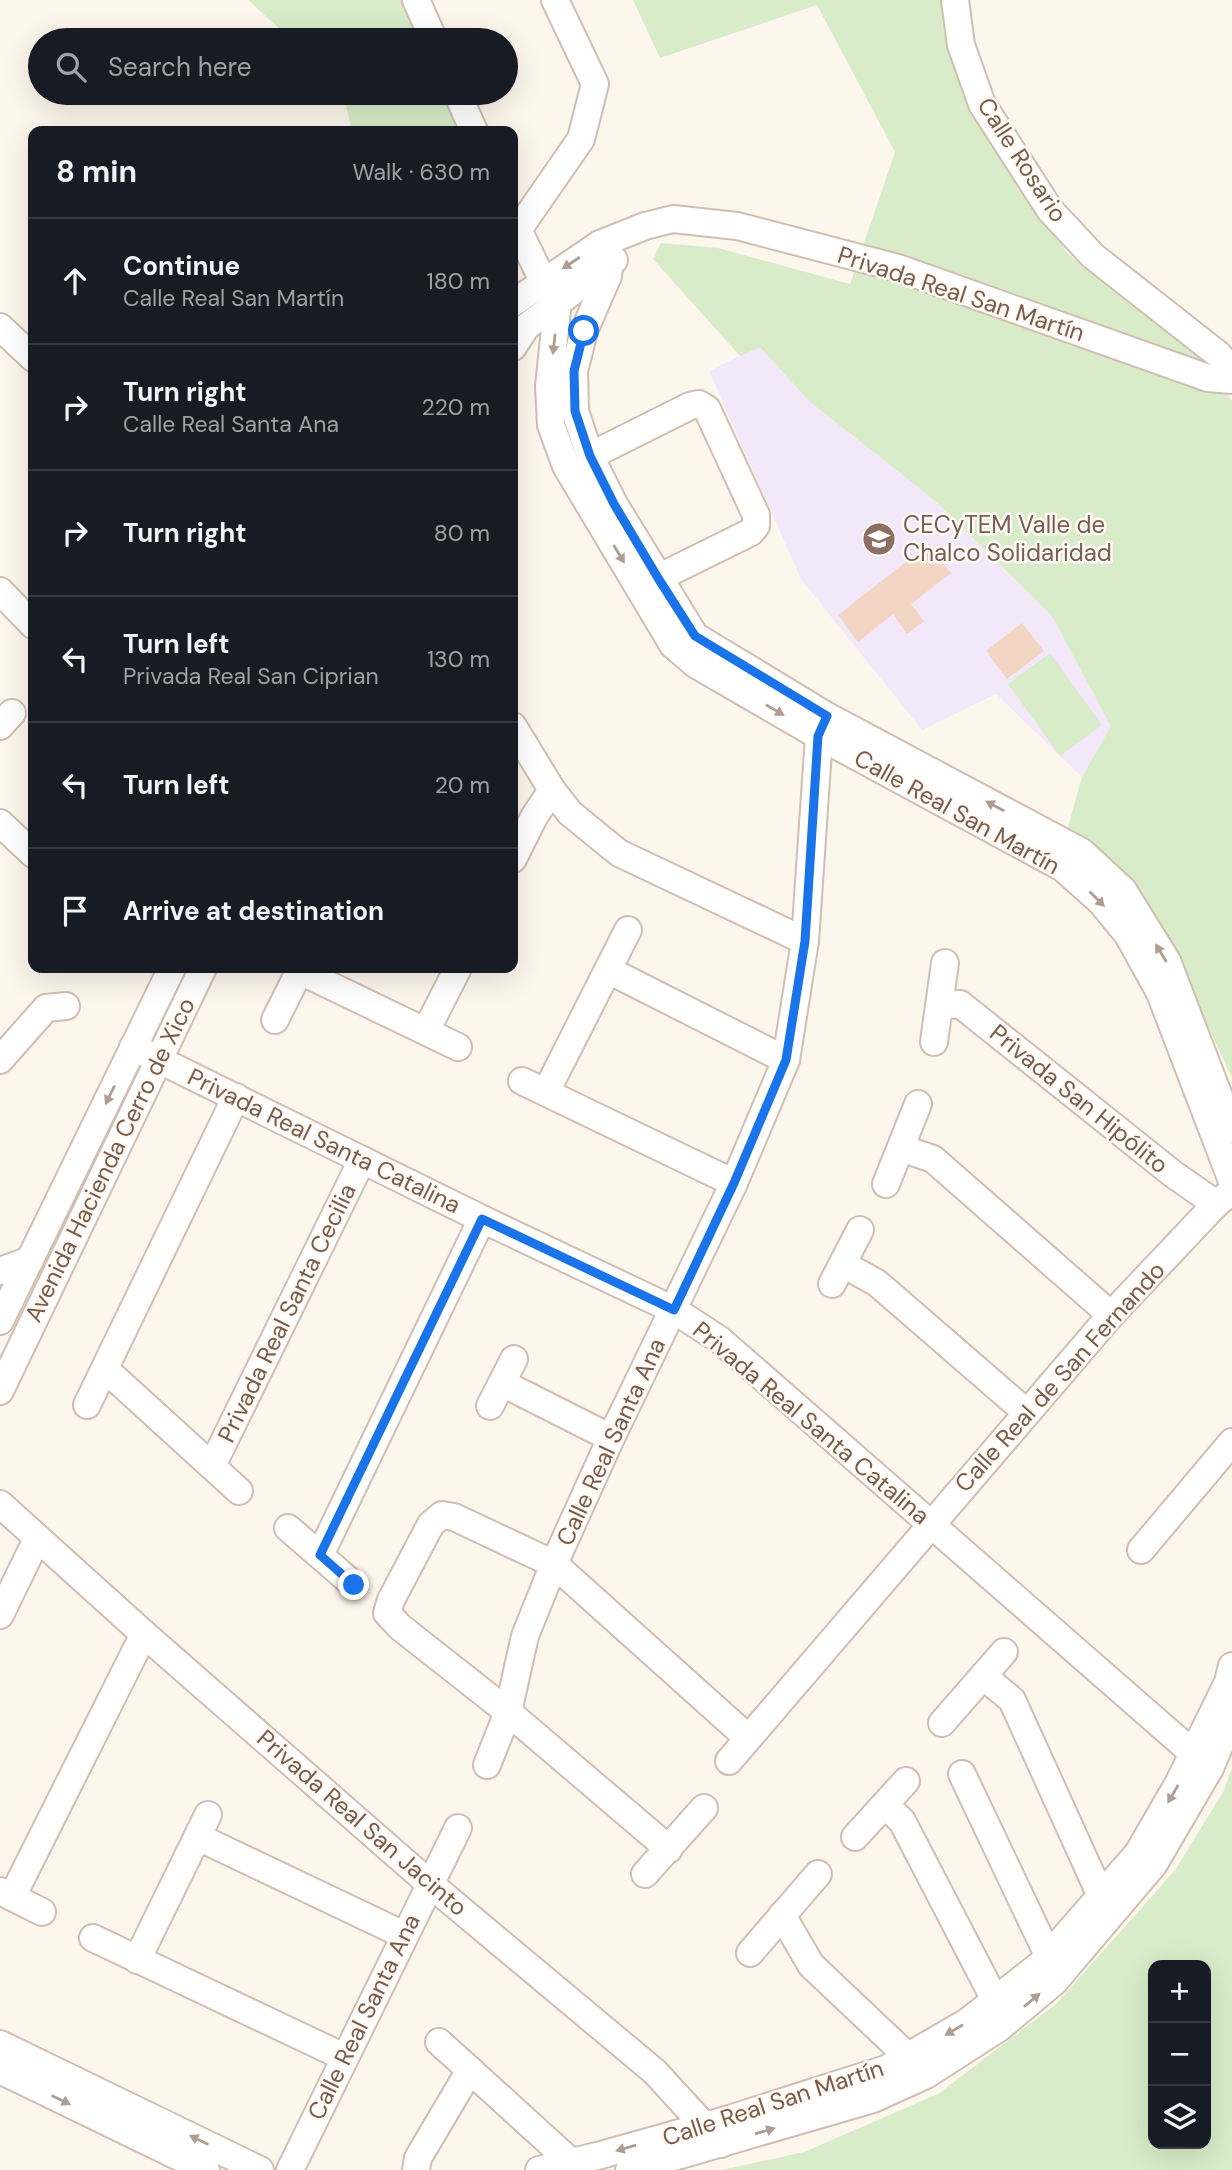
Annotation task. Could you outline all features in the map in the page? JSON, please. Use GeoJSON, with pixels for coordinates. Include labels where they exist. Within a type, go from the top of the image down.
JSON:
{"type":"FeatureCollection","features":[{"type":"Feature","properties":{"kind":"street"},"geometry":{"type":"LineString","coordinates":[[416,0],[429,28]]}},
{"type":"Feature","properties":{"kind":"street"},"geometry":{"type":"LineString","coordinates":[[518,220],[581,139],[595,84],[555,0]]}},
{"type":"Feature","properties":{"kind":"street","name":"Calle Rosario"},"geometry":{"type":"LineString","coordinates":[[955,0],[961,45],[982,104],[1050,210],[1093,256],[1219,355],[1232,373]]}},
{"type":"Feature","properties":{"kind":"street"},"geometry":{"type":"LineString","coordinates":[[462,105],[472,126]]}},
{"type":"Feature","properties":{"kind":"street","name":"Privada Real San Martín"},"geometry":{"type":"LineString","coordinates":[[551,291],[645,226],[673,219],[737,226],[898,268],[1208,378],[1232,380]]}},
{"type":"Feature","properties":{"kind":"street"},"geometry":{"type":"LineString","coordinates":[[518,230],[551,291]]}},
{"type":"Feature","properties":{"kind":"street","name":"Calle Real San Martín"},"geometry":{"type":"LineString","coordinates":[[604,254],[608,276],[584,331],[574,371],[575,411],[590,456],[614,504],[695,636],[823,726],[1063,868],[1101,902],[1128,935],[1160,993],[1232,1181]]}},
{"type":"Feature","properties":{"kind":"street"},"geometry":{"type":"LineString","coordinates":[[518,301],[551,291]]}},
{"type":"Feature","properties":{"kind":"street"},"geometry":{"type":"LineString","coordinates":[[518,339],[551,291]]}},
{"type":"Feature","properties":{"kind":"street","name":"Calle Real San Martín"},"geometry":{"type":"LineString","coordinates":[[551,291],[551,425],[566,466],[673,645],[695,664],[1082,852],[1123,890],[1167,961],[1232,1130]]}},
{"type":"Feature","properties":{"kind":"street"},"geometry":{"type":"LineString","coordinates":[[0,327],[28,353]]}},
{"type":"Feature","properties":{"kind":"street"},"geometry":{"type":"LineString","coordinates":[[1169,364],[1190,331]]}},
{"type":"Feature","properties":{"kind":"street"},"geometry":{"type":"LineString","coordinates":[[590,456],[690,406],[699,404],[706,409],[756,515],[756,526],[751,532],[658,578]]}},
{"type":"Feature","properties":{"kind":"street"},"geometry":{"type":"LineString","coordinates":[[0,591],[28,620]]}},
{"type":"Feature","properties":{"kind":"street","name":"Calle Real Santa Ana"},"geometry":{"type":"LineString","coordinates":[[487,1765],[508,1712],[525,1636],[554,1564],[611,1438],[734,1183],[786,1060],[805,941],[823,726]]}},
{"type":"Feature","properties":{"kind":"street"},"geometry":{"type":"LineString","coordinates":[[518,734],[552,790],[570,813],[619,853],[805,941]]}},
{"type":"Feature","properties":{"kind":"street"},"geometry":{"type":"LineString","coordinates":[[518,849],[534,817],[552,790]]}},
{"type":"Feature","properties":{"kind":"street"},"geometry":{"type":"LineString","coordinates":[[0,823],[28,849]]}},
{"type":"Feature","properties":{"kind":"street"},"geometry":{"type":"LineString","coordinates":[[546,1093],[628,930]]}},
{"type":"Feature","properties":{"kind":"street"},"geometry":{"type":"LineString","coordinates":[[934,1042],[945,962]]}},
{"type":"Feature","properties":{"kind":"street"},"geometry":{"type":"LineString","coordinates":[[608,970],[786,1060]]}},
{"type":"Feature","properties":{"kind":"street","name":"Avenida Hacienda Cerro de Xico"},"geometry":{"type":"LineString","coordinates":[[0,1321],[133,1046],[165,973]]}},
{"type":"Feature","properties":{"kind":"street"},"geometry":{"type":"LineString","coordinates":[[178,973],[197,978]]}},
{"type":"Feature","properties":{"kind":"street"},"geometry":{"type":"LineString","coordinates":[[275,1020],[298,973]]}},
{"type":"Feature","properties":{"kind":"street"},"geometry":{"type":"LineString","coordinates":[[308,973],[458,1047]]}},
{"type":"Feature","properties":{"kind":"street"},"geometry":{"type":"LineString","coordinates":[[426,1031],[455,973]]}},
{"type":"Feature","properties":{"kind":"street","name":"Avenida Hacienda Cerro de Xico"},"geometry":{"type":"LineString","coordinates":[[0,1391],[11,1339],[159,1059],[197,978]]}},
{"type":"Feature","properties":{"kind":"street","name":"Privada San Hipólito"},"geometry":{"type":"LineString","coordinates":[[939,1006],[960,1004],[1173,1174],[1224,1198]]}},
{"type":"Feature","properties":{"kind":"street"},"geometry":{"type":"LineString","coordinates":[[0,1060],[46,1008],[66,1006]]}},
{"type":"Feature","properties":{"kind":"street","name":"Privada Real Santa Catalina"},"geometry":{"type":"LineString","coordinates":[[133,1046],[482,1219],[674,1310],[720,1340],[1201,1761]]}},
{"type":"Feature","properties":{"kind":"street"},"geometry":{"type":"LineString","coordinates":[[523,1081],[734,1183]]}},
{"type":"Feature","properties":{"kind":"street"},"geometry":{"type":"LineString","coordinates":[[88,1405],[236,1097]]}},
{"type":"Feature","properties":{"kind":"street"},"geometry":{"type":"LineString","coordinates":[[886,1184],[918,1104]]}},
{"type":"Feature","properties":{"kind":"street"},"geometry":{"type":"LineString","coordinates":[[901,1148],[933,1159],[1111,1315]]}},
{"type":"Feature","properties":{"kind":"street","name":"Privada Real Santa Cecilia"},"geometry":{"type":"LineString","coordinates":[[212,1466],[362,1160]]}},
{"type":"Feature","properties":{"kind":"street","name":"Calle Real de San Fernando"},"geometry":{"type":"LineString","coordinates":[[729,1761],[930,1523],[1111,1315],[1224,1198]]}},
{"type":"Feature","properties":{"kind":"street"},"geometry":{"type":"LineString","coordinates":[[320,1555],[482,1219]]}},
{"type":"Feature","properties":{"kind":"street"},"geometry":{"type":"LineString","coordinates":[[860,1230],[837,1274],[877,1283],[1026,1412]]}},
{"type":"Feature","properties":{"kind":"street"},"geometry":{"type":"LineString","coordinates":[[0,1271],[30,1261]]}},
{"type":"Feature","properties":{"kind":"street","name":"Privada Real Santa Cecilia"},"geometry":{"type":"LineString","coordinates":[[105,1369],[239,1491]]}},
{"type":"Feature","properties":{"kind":"street"},"geometry":{"type":"LineString","coordinates":[[491,1406],[508,1371],[611,1438]]}},
{"type":"Feature","properties":{"kind":"street"},"geometry":{"type":"LineString","coordinates":[[1141,1550],[1232,1442]]}},
{"type":"Feature","properties":{"kind":"street","name":"Privada Real San Jacinto"},"geometry":{"type":"LineString","coordinates":[[0,1504],[430,1884],[655,2072],[714,2135]]}},
{"type":"Feature","properties":{"kind":"street"},"geometry":{"type":"LineString","coordinates":[[668,1849],[508,1712],[387,1614],[391,1600],[431,1524],[442,1515],[454,1517],[554,1564],[748,1738]]}},
{"type":"Feature","properties":{"kind":"street"},"geometry":{"type":"LineString","coordinates":[[288,1528],[354,1585]]}},
{"type":"Feature","properties":{"kind":"street"},"geometry":{"type":"LineString","coordinates":[[0,1615],[37,1539]]}},
{"type":"Feature","properties":{"kind":"street"},"geometry":{"type":"LineString","coordinates":[[42,1912],[6,1894],[144,1634]]}},
{"type":"Feature","properties":{"kind":"street"},"geometry":{"type":"LineString","coordinates":[[942,1723],[1004,1651]]}},
{"type":"Feature","properties":{"kind":"street","name":"Calle Real San Martín"},"geometry":{"type":"LineString","coordinates":[[917,2065],[999,2028],[1054,1982],[1154,1864],[1201,1761],[1232,1665]]}},
{"type":"Feature","properties":{"kind":"street"},"geometry":{"type":"LineString","coordinates":[[983,1676],[1013,1700],[1101,1896]]}},
{"type":"Feature","properties":{"kind":"street","name":"Calle Real San Martín"},"geometry":{"type":"LineString","coordinates":[[539,2170],[570,2161],[714,2135],[873,2099],[1048,1955],[1138,1853],[1178,1784],[1201,1761],[1232,1717]]}},
{"type":"Feature","properties":{"kind":"street"},"geometry":{"type":"LineString","coordinates":[[962,1774],[1048,1955]]}},
{"type":"Feature","properties":{"kind":"street"},"geometry":{"type":"LineString","coordinates":[[855,1837],[906,1781]]}},
{"type":"Feature","properties":{"kind":"street"},"geometry":{"type":"LineString","coordinates":[[885,1805],[902,1821],[995,2000]]}},
{"type":"Feature","properties":{"kind":"street"},"geometry":{"type":"LineString","coordinates":[[645,1874],[704,1808]]}},
{"type":"Feature","properties":{"kind":"street"},"geometry":{"type":"LineString","coordinates":[[136,1959],[203,1826],[404,1935]]}},
{"type":"Feature","properties":{"kind":"street","name":"Calle Real Santa Ana"},"geometry":{"type":"LineString","coordinates":[[290,2170],[458,1828]]}},
{"type":"Feature","properties":{"kind":"street"},"geometry":{"type":"LineString","coordinates":[[750,1953],[818,1874]]}},
{"type":"Feature","properties":{"kind":"street"},"geometry":{"type":"LineString","coordinates":[[782,1915],[811,1965],[917,2065]]}},
{"type":"Feature","properties":{"kind":"street"},"geometry":{"type":"LineString","coordinates":[[93,1938],[344,2057]]}},
{"type":"Feature","properties":{"kind":"street"},"geometry":{"type":"LineString","coordinates":[[439,2042],[570,2161]]}},
{"type":"Feature","properties":{"kind":"street"},"geometry":{"type":"LineString","coordinates":[[0,2044],[260,2170]]}},
{"type":"Feature","properties":{"kind":"street"},"geometry":{"type":"LineString","coordinates":[[0,2070],[168,2162],[206,2170]]}},
{"type":"Feature","properties":{"kind":"street"},"geometry":{"type":"LineString","coordinates":[[416,2170],[418,2158],[470,2070]]}},
{"type":"Feature","properties":{"kind":"street","name":"Calle Real San Martín"},"geometry":{"type":"LineString","coordinates":[[629,2170],[714,2135]]}},
{"type":"Feature","properties":{"kind":"shaded area","name":"CECyTEM Valle de Chalco Solidaridad"},"geometry":{"type":"Polygon","coordinates":[[[760,346],[810,402],[933,499],[1052,616],[1112,726],[1082,777],[996,694],[922,730],[801,579],[709,371],[760,346]]]}},
{"type":"Feature","properties":{"kind":"green space"},"geometry":{"type":"Polygon","coordinates":[[[248,0],[409,0],[421,28],[279,28],[248,0]]]}},
{"type":"Feature","properties":{"kind":"green space"},"geometry":{"type":"Polygon","coordinates":[[[633,0],[944,0],[1038,209],[1067,253],[1207,362],[1232,401],[1232,1078],[1179,963],[1131,883],[1068,827],[1082,777],[1111,726],[1052,616],[933,499],[810,402],[760,347],[740,356],[653,259],[661,243],[718,248],[850,284],[895,152],[817,5],[660,58],[633,0]]]}},
{"type":"Feature","properties":{"kind":"green space"},"geometry":{"type":"Polygon","coordinates":[[[346,105],[454,105],[463,126],[351,126],[346,105]]]}},
{"type":"Feature","properties":{"kind":"green space"},"geometry":{"type":"Polygon","coordinates":[[[1050,653],[1102,725],[1060,756],[1008,684],[1050,653]]]}},
{"type":"Feature","properties":{"kind":"green space"},"geometry":{"type":"Polygon","coordinates":[[[1232,1768],[1232,2170],[722,2170],[804,2152],[938,2094],[1056,2004],[1176,1869],[1224,1790],[1232,1768]]]}},
{"type":"Feature","properties":{"kind":"building"},"geometry":{"type":"Polygon","coordinates":[[[929,544],[951,573],[911,604],[924,621],[907,634],[893,614],[858,642],[838,615],[929,544]]]}},
{"type":"Feature","properties":{"kind":"building"},"geometry":{"type":"Polygon","coordinates":[[[1022,623],[1044,651],[1007,679],[986,651],[1022,623]]]}},
{"type":"Feature","properties":{"kind":"place","name":"CECyTEM Valle de Chalco Solidaridad"},"geometry":{"type":"Point","coordinates":[879,539]}},
{"type":"Feature","properties":{"kind":"route"},"geometry":{"type":"LineString","coordinates":[[354,1585],[320,1555],[482,1219],[674,1310],[734,1183],[786,1060],[805,941],[818,736],[827,716],[695,636],[658,578],[614,504],[590,456],[575,411],[574,371],[584,331]]}}]}
